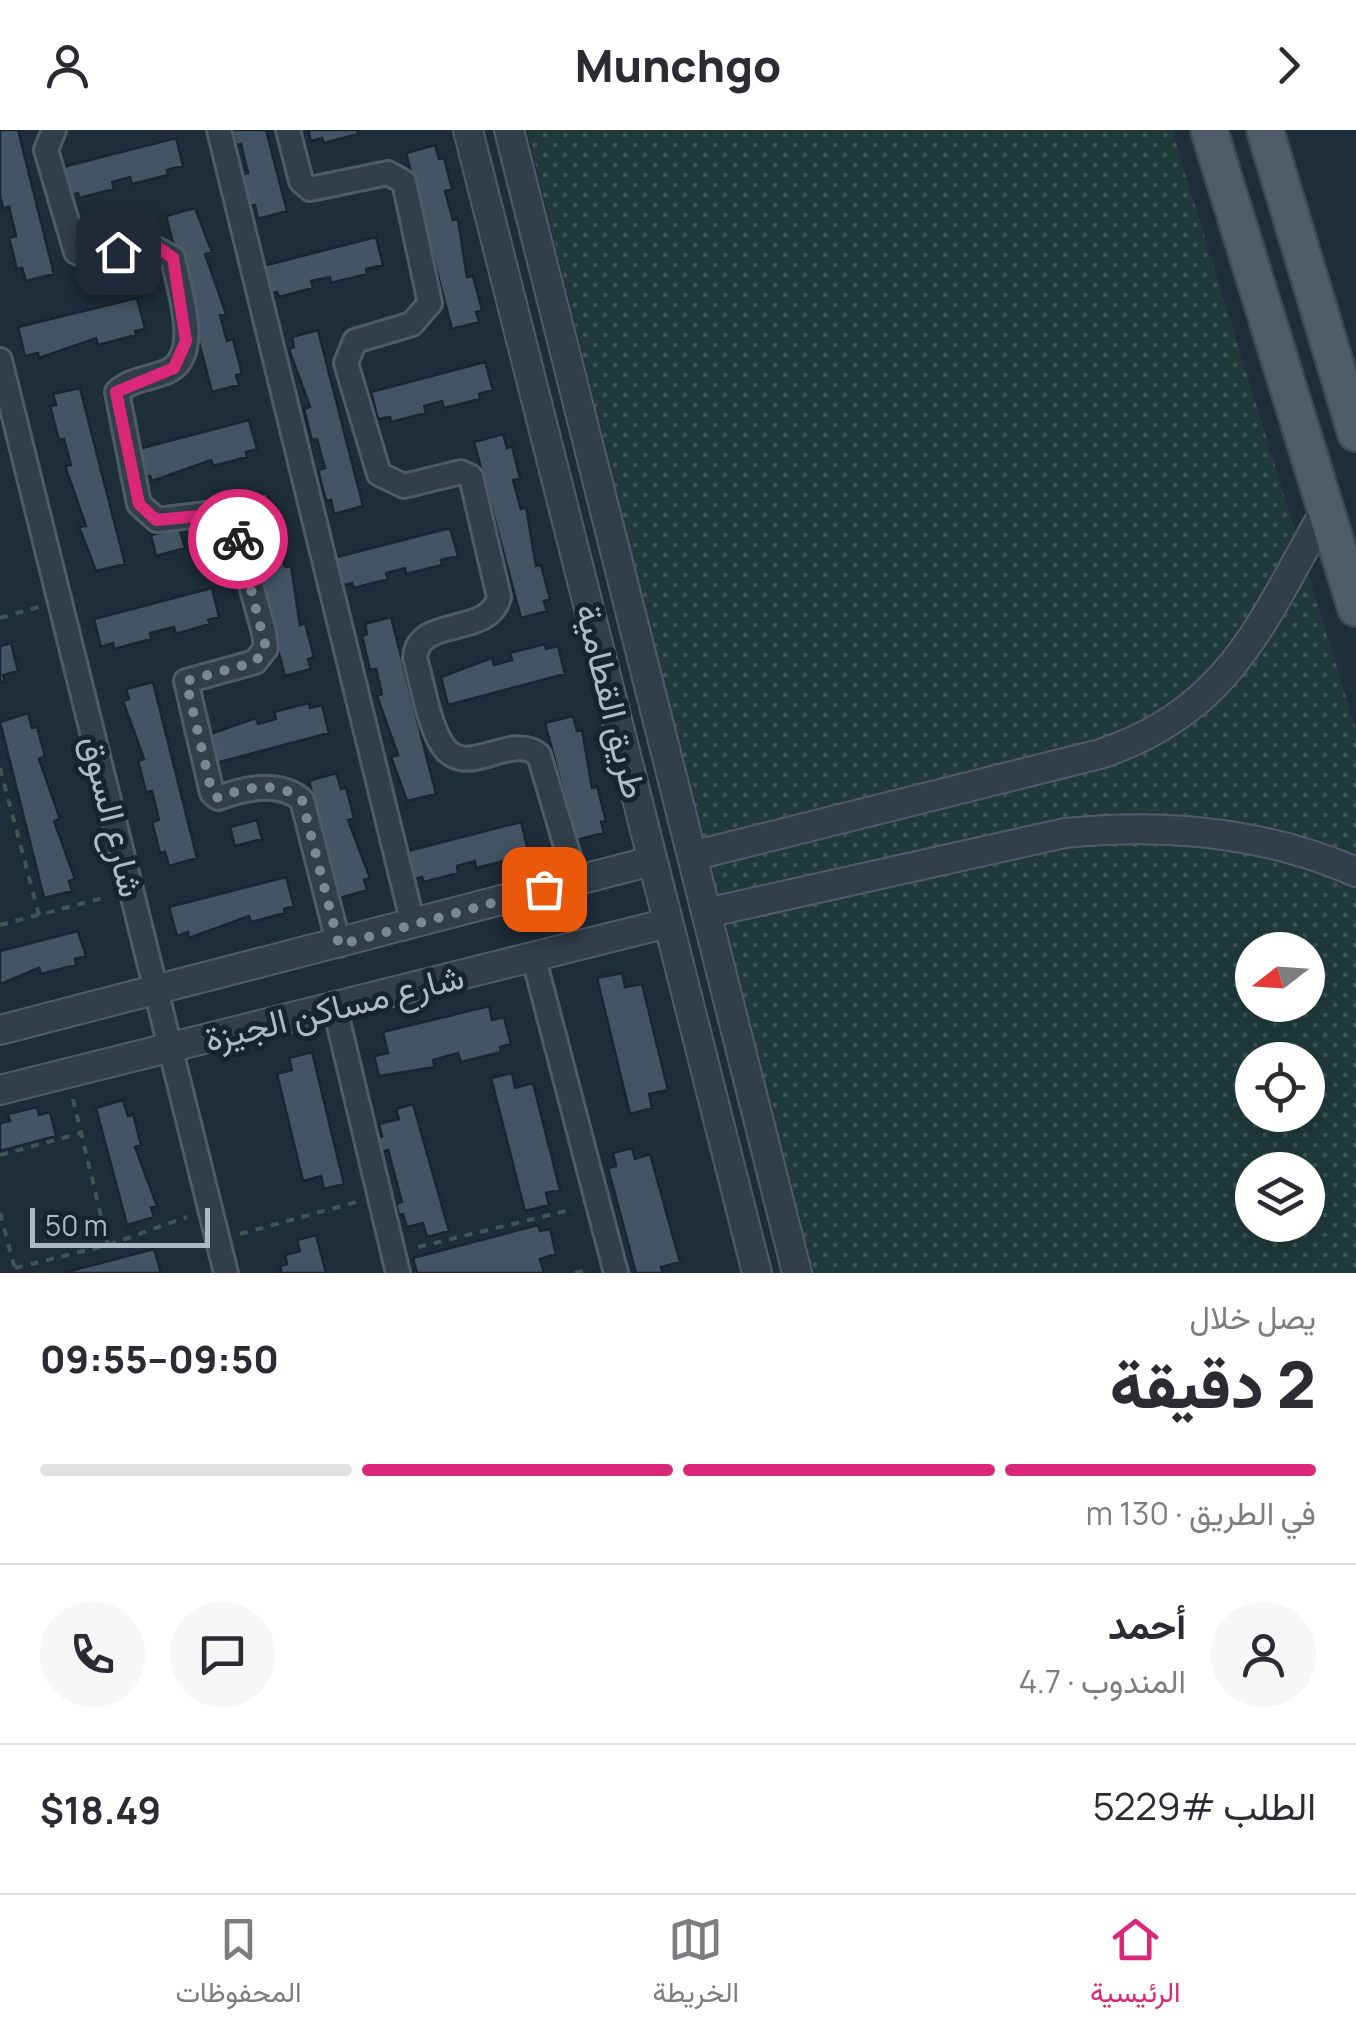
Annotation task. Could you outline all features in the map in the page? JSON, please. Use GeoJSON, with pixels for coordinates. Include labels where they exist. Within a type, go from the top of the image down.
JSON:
{"type":"FeatureCollection","features":[{"type":"Feature","properties":{"kind":"main road"},"geometry":{"type":"LineString","coordinates":[[1209,130],[1328,506],[1356,608]]}},
{"type":"Feature","properties":{"kind":"main road"},"geometry":{"type":"LineString","coordinates":[[1266,130],[1356,434]]}},
{"type":"Feature","properties":{"kind":"street"},"geometry":{"type":"LineString","coordinates":[[54,130],[46,150],[76,252],[93,258],[149,245],[173,258],[186,341],[183,356],[167,372],[116,392],[139,504],[156,520],[221,514],[236,530],[266,648],[255,662],[186,681],[212,793],[218,798],[276,787],[286,788],[302,800],[339,945]]}},
{"type":"Feature","properties":{"kind":"street"},"geometry":{"type":"LineString","coordinates":[[220,130],[414,924]]}},
{"type":"Feature","properties":{"kind":"street"},"geometry":{"type":"LineString","coordinates":[[288,130],[301,181],[310,189],[388,173],[404,182],[430,303],[412,324],[356,340],[346,364],[376,465],[386,481],[404,486],[460,472],[470,477],[499,597],[490,615],[420,640],[415,658],[437,734],[448,753],[470,760],[520,747],[539,755],[576,880]]}},
{"type":"Feature","properties":{"kind":"street","name":"طريق القطامية"},"geometry":{"type":"LineString","coordinates":[[468,130],[756,1273]]}},
{"type":"Feature","properties":{"kind":"street","name":"طريق القطامية"},"geometry":{"type":"LineString","coordinates":[[509,130],[797,1273]]}},
{"type":"Feature","properties":{"kind":"street","name":"شارع السوق"},"geometry":{"type":"LineString","coordinates":[[0,360],[226,1273]]}},
{"type":"Feature","properties":{"kind":"street"},"geometry":{"type":"LineString","coordinates":[[692,856],[1100,754],[1154,733],[1199,703],[1236,665],[1328,506]]}},
{"type":"Feature","properties":{"kind":"street"},"geometry":{"type":"LineString","coordinates":[[706,913],[1064,834],[1100,830],[1171,829],[1242,838],[1356,872]]}},
{"type":"Feature","properties":{"kind":"street","name":"شارع مساكن الجيزة"},"geometry":{"type":"LineString","coordinates":[[0,1030],[339,945],[652,860]]}},
{"type":"Feature","properties":{"kind":"street","name":"شارع مساكن الجيزة"},"geometry":{"type":"LineString","coordinates":[[0,1090],[668,923]]}},
{"type":"Feature","properties":{"kind":"street"},"geometry":{"type":"LineString","coordinates":[[534,959],[616,1273]]}},
{"type":"Feature","properties":{"kind":"street"},"geometry":{"type":"LineString","coordinates":[[334,1004],[396,1263]]}},
{"type":"Feature","properties":{"kind":"path"},"geometry":{"type":"LineString","coordinates":[[0,618],[60,602]]}},
{"type":"Feature","properties":{"kind":"path"},"geometry":{"type":"LineString","coordinates":[[0,768],[39,915]]}},
{"type":"Feature","properties":{"kind":"path"},"geometry":{"type":"LineString","coordinates":[[0,924],[132,890]]}},
{"type":"Feature","properties":{"kind":"path"},"geometry":{"type":"LineString","coordinates":[[67,1074],[108,1245]]}},
{"type":"Feature","properties":{"kind":"path"},"geometry":{"type":"LineString","coordinates":[[0,1155],[81,1133]]}},
{"type":"Feature","properties":{"kind":"path"},"geometry":{"type":"LineString","coordinates":[[218,1240],[380,1195]]}},
{"type":"Feature","properties":{"kind":"path"},"geometry":{"type":"LineString","coordinates":[[396,1263],[598,1203]]}},
{"type":"Feature","properties":{"kind":"path"},"geometry":{"type":"LineString","coordinates":[[0,1213],[16,1270],[108,1245],[210,1209]]}},
{"type":"Feature","properties":{"kind":"green space"},"geometry":{"type":"Polygon","coordinates":[[[527,130],[1172,130],[1356,729],[1356,1273],[809,1273],[527,130]]]}},
{"type":"Feature","properties":{"kind":"building"},"geometry":{"type":"Polygon","coordinates":[[[0,130],[18,130],[54,274],[26,281],[22,268],[17,269],[9,238],[16,236],[9,207],[3,208],[0,195],[0,130]]]}},
{"type":"Feature","properties":{"kind":"building"},"geometry":{"type":"Polygon","coordinates":[[[232,130],[266,130],[287,211],[258,219],[255,205],[249,206],[241,175],[248,173],[241,144],[236,145],[232,130]]]}},
{"type":"Feature","properties":{"kind":"building"},"geometry":{"type":"Polygon","coordinates":[[[308,130],[357,130],[358,134],[324,143],[322,138],[311,141],[308,130]]]}},
{"type":"Feature","properties":{"kind":"building"},"geometry":{"type":"Polygon","coordinates":[[[176,138],[183,166],[167,170],[168,175],[132,184],[130,177],[112,182],[114,189],[79,198],[78,193],[66,196],[59,168],[176,138]]]}},
{"type":"Feature","properties":{"kind":"building"},"geometry":{"type":"Polygon","coordinates":[[[435,145],[439,159],[444,158],[452,189],[445,191],[453,220],[458,219],[467,277],[473,276],[482,310],[476,312],[479,322],[452,329],[406,153],[435,145]]]}},
{"type":"Feature","properties":{"kind":"building"},"geometry":{"type":"Polygon","coordinates":[[[195,208],[212,252],[205,254],[226,314],[220,315],[227,341],[233,339],[242,374],[236,375],[239,385],[212,392],[166,216],[195,208]]]}},
{"type":"Feature","properties":{"kind":"building"},"geometry":{"type":"Polygon","coordinates":[[[376,237],[383,265],[366,269],[367,274],[331,283],[330,277],[311,281],[313,288],[279,297],[277,292],[266,295],[259,267],[376,237]]]}},
{"type":"Feature","properties":{"kind":"building"},"geometry":{"type":"Polygon","coordinates":[[[137,298],[145,329],[135,331],[136,335],[98,345],[96,338],[39,358],[38,353],[25,356],[18,327],[137,298]]]}},
{"type":"Feature","properties":{"kind":"building"},"geometry":{"type":"Polygon","coordinates":[[[318,330],[363,506],[334,514],[331,500],[326,501],[318,470],[325,468],[317,439],[312,440],[304,409],[310,407],[289,349],[294,347],[292,337],[318,330]]]}},
{"type":"Feature","properties":{"kind":"building"},"geometry":{"type":"Polygon","coordinates":[[[485,362],[493,390],[479,394],[480,399],[444,408],[442,401],[424,406],[426,413],[391,422],[390,417],[378,419],[371,392],[485,362]]]}},
{"type":"Feature","properties":{"kind":"building"},"geometry":{"type":"Polygon","coordinates":[[[80,388],[125,564],[96,571],[79,527],[86,526],[65,466],[71,465],[64,439],[59,440],[50,406],[56,405],[53,394],[80,388]]]}},
{"type":"Feature","properties":{"kind":"building"},"geometry":{"type":"Polygon","coordinates":[[[249,420],[257,449],[246,452],[247,457],[213,466],[211,460],[152,481],[150,476],[139,479],[131,451],[249,420]]]}},
{"type":"Feature","properties":{"kind":"building"},"geometry":{"type":"Polygon","coordinates":[[[503,434],[507,448],[512,446],[520,478],[513,480],[521,509],[526,507],[536,566],[541,565],[550,599],[544,601],[547,611],[521,618],[474,442],[503,434]]]}},
{"type":"Feature","properties":{"kind":"building"},"geometry":{"type":"Polygon","coordinates":[[[267,493],[271,506],[276,505],[284,536],[277,538],[285,567],[291,566],[300,625],[305,623],[314,657],[308,659],[311,669],[285,676],[238,500],[267,493]]]}},
{"type":"Feature","properties":{"kind":"building"},"geometry":{"type":"Polygon","coordinates":[[[179,528],[185,548],[156,556],[151,535],[179,528]]]}},
{"type":"Feature","properties":{"kind":"building"},"geometry":{"type":"Polygon","coordinates":[[[450,528],[458,556],[441,560],[442,565],[406,574],[405,568],[386,573],[388,579],[354,588],[352,583],[341,586],[333,558],[450,528]]]}},
{"type":"Feature","properties":{"kind":"building"},"geometry":{"type":"Polygon","coordinates":[[[212,588],[219,617],[208,620],[210,624],[176,634],[174,627],[150,633],[151,639],[114,649],[113,643],[101,647],[94,619],[212,588]]]}},
{"type":"Feature","properties":{"kind":"building"},"geometry":{"type":"Polygon","coordinates":[[[391,617],[436,794],[407,801],[391,757],[398,755],[377,696],[382,694],[376,669],[370,670],[362,636],[367,634],[365,624],[391,617]]]}},
{"type":"Feature","properties":{"kind":"building"},"geometry":{"type":"Polygon","coordinates":[[[11,643],[18,671],[3,675],[5,681],[0,682],[0,646],[11,643]]]}},
{"type":"Feature","properties":{"kind":"building"},"geometry":{"type":"Polygon","coordinates":[[[545,644],[546,649],[558,646],[565,674],[448,705],[441,677],[492,658],[494,665],[512,660],[510,653],[545,644]]]}},
{"type":"Feature","properties":{"kind":"building"},"geometry":{"type":"Polygon","coordinates":[[[153,682],[197,858],[169,866],[165,852],[160,853],[152,822],[159,820],[152,791],[146,792],[138,761],[144,759],[123,701],[129,699],[126,689],[153,682]]]}},
{"type":"Feature","properties":{"kind":"building"},"geometry":{"type":"Polygon","coordinates":[[[309,703],[310,708],[322,705],[329,733],[212,764],[205,736],[256,718],[258,724],[276,719],[274,712],[309,703]]]}},
{"type":"Feature","properties":{"kind":"building"},"geometry":{"type":"Polygon","coordinates":[[[28,713],[32,728],[37,727],[45,756],[39,759],[60,819],[54,821],[75,879],[69,881],[72,891],[44,898],[0,722],[28,713]]]}},
{"type":"Feature","properties":{"kind":"building"},"geometry":{"type":"Polygon","coordinates":[[[573,716],[577,731],[582,730],[592,788],[597,786],[606,821],[601,822],[604,833],[576,840],[545,723],[573,716]]]}},
{"type":"Feature","properties":{"kind":"building"},"geometry":{"type":"Polygon","coordinates":[[[336,773],[341,789],[346,787],[354,818],[348,820],[370,878],[364,880],[367,890],[340,898],[309,781],[336,773]]]}},
{"type":"Feature","properties":{"kind":"building"},"geometry":{"type":"Polygon","coordinates":[[[257,820],[262,839],[235,846],[230,827],[257,820]]]}},
{"type":"Feature","properties":{"kind":"building"},"geometry":{"type":"Polygon","coordinates":[[[521,822],[528,850],[511,854],[512,859],[476,868],[475,861],[457,866],[458,873],[424,882],[422,877],[411,880],[404,852],[521,822]]]}},
{"type":"Feature","properties":{"kind":"building"},"geometry":{"type":"Polygon","coordinates":[[[286,877],[294,906],[284,909],[285,913],[251,922],[249,916],[189,938],[188,932],[177,936],[169,907],[286,877]]]}},
{"type":"Feature","properties":{"kind":"building"},"geometry":{"type":"Polygon","coordinates":[[[78,931],[86,956],[75,959],[76,965],[41,974],[39,968],[0,984],[0,951],[78,931]]]}},
{"type":"Feature","properties":{"kind":"building"},"geometry":{"type":"Polygon","coordinates":[[[622,973],[625,987],[642,984],[668,1090],[649,1094],[652,1108],[630,1114],[597,978],[622,973]]]}},
{"type":"Feature","properties":{"kind":"building"},"geometry":{"type":"Polygon","coordinates":[[[489,1006],[492,1020],[504,1017],[511,1044],[500,1047],[501,1052],[461,1062],[458,1053],[433,1060],[435,1067],[379,1076],[374,1056],[388,1053],[383,1032],[489,1006]]]}},
{"type":"Feature","properties":{"kind":"building"},"geometry":{"type":"Polygon","coordinates":[[[312,1052],[344,1184],[324,1189],[321,1176],[303,1181],[277,1074],[292,1070],[289,1058],[312,1052]]]}},
{"type":"Feature","properties":{"kind":"building"},"geometry":{"type":"Polygon","coordinates":[[[512,1073],[515,1088],[533,1083],[560,1190],[546,1193],[549,1205],[525,1211],[491,1078],[512,1073]]]}},
{"type":"Feature","properties":{"kind":"building"},"geometry":{"type":"Polygon","coordinates":[[[123,1100],[128,1116],[133,1114],[141,1145],[135,1147],[157,1206],[151,1207],[154,1217],[127,1225],[96,1108],[123,1100]]]}},
{"type":"Feature","properties":{"kind":"building"},"geometry":{"type":"Polygon","coordinates":[[[413,1104],[449,1231],[427,1237],[423,1223],[407,1227],[403,1214],[399,1215],[396,1204],[402,1202],[388,1150],[381,1152],[377,1137],[382,1136],[379,1124],[399,1119],[396,1109],[413,1104]]]}},
{"type":"Feature","properties":{"kind":"building"},"geometry":{"type":"Polygon","coordinates":[[[37,1107],[39,1115],[50,1112],[56,1136],[0,1151],[0,1123],[10,1121],[8,1114],[37,1107]]]}},
{"type":"Feature","properties":{"kind":"building"},"geometry":{"type":"Polygon","coordinates":[[[632,1148],[635,1159],[650,1154],[680,1262],[661,1267],[663,1273],[636,1273],[608,1168],[616,1166],[613,1153],[632,1148]]]}},
{"type":"Feature","properties":{"kind":"building"},"geometry":{"type":"Polygon","coordinates":[[[538,1225],[540,1231],[550,1229],[556,1254],[540,1259],[544,1273],[417,1273],[413,1258],[538,1225]]]}},
{"type":"Feature","properties":{"kind":"building"},"geometry":{"type":"Polygon","coordinates":[[[316,1235],[326,1273],[282,1273],[280,1266],[287,1264],[285,1255],[300,1251],[297,1240],[316,1235]]]}},
{"type":"Feature","properties":{"kind":"building"},"geometry":{"type":"Polygon","coordinates":[[[154,1249],[161,1273],[63,1273],[154,1249]]]}},
{"type":"Feature","properties":{"kind":"way so far"},"geometry":{"type":"LineString","coordinates":[[238,539],[266,648],[263,656],[243,667],[193,676],[186,681],[212,793],[218,798],[276,787],[286,788],[302,800],[339,945],[544,889]]}},
{"type":"Feature","properties":{"kind":"route"},"geometry":{"type":"LineString","coordinates":[[118,252],[156,246],[173,258],[186,341],[183,356],[174,368],[124,385],[116,392],[139,504],[144,513],[156,520],[221,514],[232,522],[238,539]]}}]}
